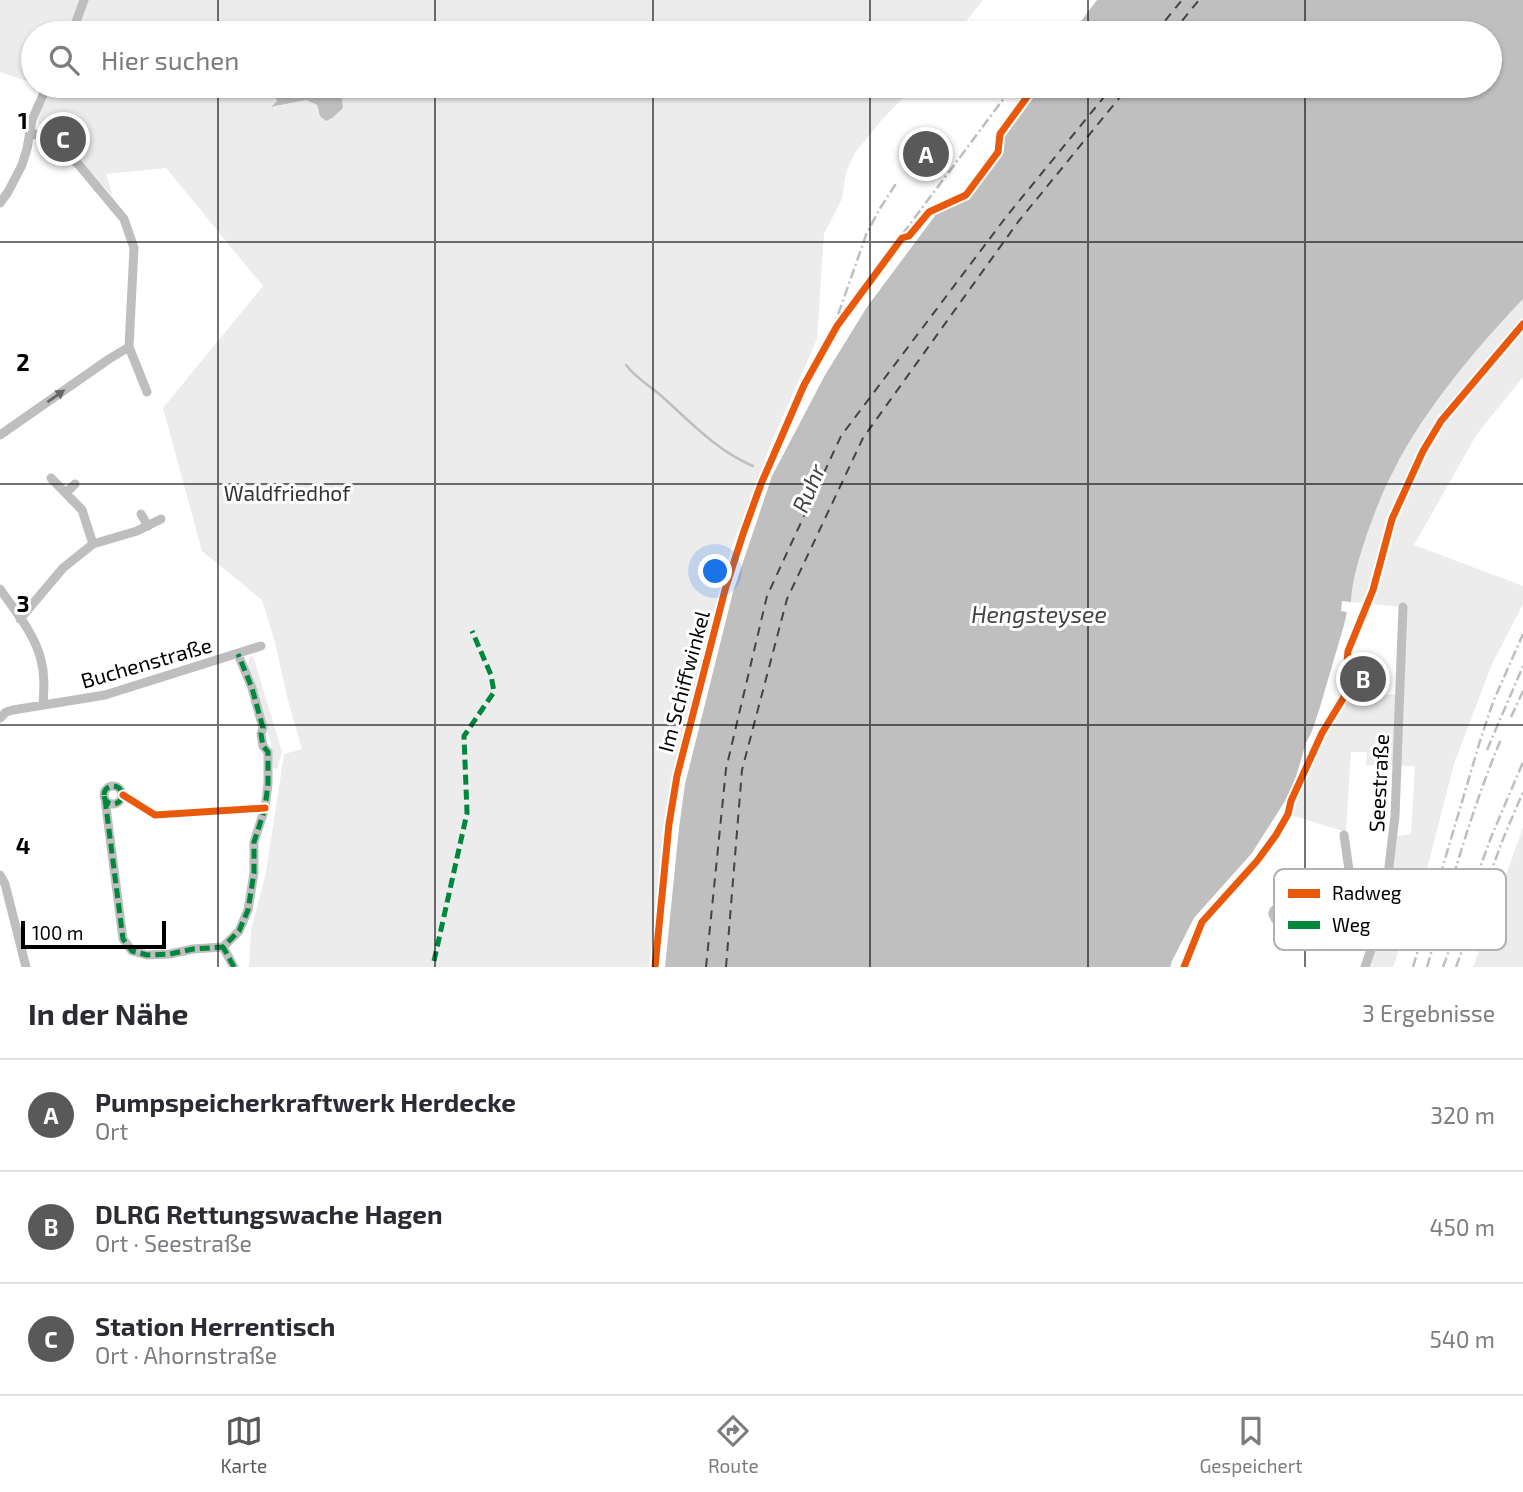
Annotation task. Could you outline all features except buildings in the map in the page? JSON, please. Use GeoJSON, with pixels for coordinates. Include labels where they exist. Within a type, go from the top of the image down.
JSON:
{"type":"FeatureCollection","features":[{"type":"Feature","properties":{"kind":"street"},"geometry":{"type":"LineString","coordinates":[[76,21],[84,0]]}},
{"type":"Feature","properties":{"kind":"street"},"geometry":{"type":"LineString","coordinates":[[0,202],[22,165],[34,114],[41,98]]}},
{"type":"Feature","properties":{"kind":"street"},"geometry":{"type":"LineString","coordinates":[[31,132],[57,146],[79,165],[124,219],[134,248],[129,347],[147,392]]}},
{"type":"Feature","properties":{"kind":"street","name":"Im Schiffwinkel"},"geometry":{"type":"LineString","coordinates":[[655,967],[668,824],[677,776],[725,590],[743,534],[761,484],[804,385],[837,327],[902,238]]}},
{"type":"Feature","properties":{"kind":"street"},"geometry":{"type":"LineString","coordinates":[[0,435],[129,347]]}},
{"type":"Feature","properties":{"kind":"street"},"geometry":{"type":"LineString","coordinates":[[51,478],[82,510],[93,544]]}},
{"type":"Feature","properties":{"kind":"street"},"geometry":{"type":"LineString","coordinates":[[66,493],[75,484]]}},
{"type":"Feature","properties":{"kind":"street"},"geometry":{"type":"LineString","coordinates":[[141,514],[148,526]]}},
{"type":"Feature","properties":{"kind":"street"},"geometry":{"type":"LineString","coordinates":[[20,619],[63,568],[93,544],[126,535],[161,519]]}},
{"type":"Feature","properties":{"kind":"street"},"geometry":{"type":"LineString","coordinates":[[0,589],[35,643],[44,681],[43,704]]}},
{"type":"Feature","properties":{"kind":"street","name":"Seestraße"},"geometry":{"type":"LineString","coordinates":[[1389,869],[1395,816],[1403,607]]}},
{"type":"Feature","properties":{"kind":"street","name":"Buchenstraße"},"geometry":{"type":"LineString","coordinates":[[0,718],[13,710],[105,695],[261,646]]}},
{"type":"Feature","properties":{"kind":"street"},"geometry":{"type":"LineString","coordinates":[[105,799],[123,939],[132,951],[147,955],[170,954],[223,947],[239,931],[248,911],[254,873],[254,842],[265,808],[268,784],[268,752],[263,747],[263,728],[252,688],[238,654]]}},
{"type":"Feature","properties":{"kind":"street"},"geometry":{"type":"LineString","coordinates":[[0,718],[0,726]]}},
{"type":"Feature","properties":{"kind":"street","name":"Seestraße"},"geometry":{"type":"LineString","coordinates":[[1344,835],[1349,869]]}},
{"type":"Feature","properties":{"kind":"street"},"geometry":{"type":"LineString","coordinates":[[0,875],[5,884],[26,967]]}},
{"type":"Feature","properties":{"kind":"street"},"geometry":{"type":"LineString","coordinates":[[223,947],[234,967]]}},
{"type":"Feature","properties":{"kind":"street","name":"Seestraße"},"geometry":{"type":"LineString","coordinates":[[1364,967],[1371,950]]}},
{"type":"Feature","properties":{"kind":"green space"},"geometry":{"type":"Polygon","coordinates":[[[0,0],[983,0],[966,21],[21,21],[21,79],[0,72],[0,0]]]}},
{"type":"Feature","properties":{"kind":"green space","name":"Waldfriedhof"},"geometry":{"type":"Polygon","coordinates":[[[47,98],[277,98],[278,101],[273,107],[306,100],[317,105],[320,116],[342,98],[903,98],[855,153],[846,172],[842,199],[824,234],[817,339],[772,441],[731,549],[673,771],[649,967],[249,967],[251,930],[266,872],[284,754],[302,749],[262,600],[202,551],[163,408],[263,286],[166,168],[106,174],[113,197],[79,158],[43,130],[38,122],[47,98]]]}},
{"type":"Feature","properties":{"kind":"green space"},"geometry":{"type":"Polygon","coordinates":[[[1523,299],[1523,377],[1477,434],[1414,545],[1523,586],[1523,604],[1492,664],[1454,764],[1427,869],[1392,869],[1397,836],[1411,834],[1415,766],[1366,765],[1367,752],[1351,752],[1346,832],[1288,814],[1311,756],[1341,702],[1367,704],[1369,693],[1400,695],[1403,607],[1351,602],[1355,576],[1386,485],[1406,448],[1436,402],[1488,337],[1523,299]]]}},
{"type":"Feature","properties":{"kind":"green space"},"geometry":{"type":"Polygon","coordinates":[[[253,656],[282,752],[277,769],[273,768],[271,742],[247,665],[249,658],[253,656]]]}},
{"type":"Feature","properties":{"kind":"green space"},"geometry":{"type":"Polygon","coordinates":[[[1523,827],[1523,967],[1473,967],[1479,950],[1506,950],[1506,875],[1523,827]]]}},
{"type":"Feature","properties":{"kind":"green space"},"geometry":{"type":"Polygon","coordinates":[[[1399,950],[1393,967],[1369,967],[1375,951],[1399,950]]]}},
{"type":"Feature","properties":{"kind":"water","name":"Hengsteysee"},"geometry":{"type":"Polygon","coordinates":[[[1097,0],[1523,0],[1523,299],[1452,380],[1420,425],[1394,470],[1367,534],[1351,602],[1342,601],[1341,611],[1347,612],[1344,625],[1292,790],[1252,853],[1194,918],[1170,967],[665,967],[685,784],[733,592],[772,476],[825,375],[867,307],[940,209],[966,198],[969,194],[963,190],[985,165],[983,163],[990,154],[997,158],[1003,137],[1000,134],[1026,98],[1502,98],[1502,21],[1081,21],[1097,0]]]}},
{"type":"Feature","properties":{"kind":"water"},"geometry":{"type":"Polygon","coordinates":[[[276,98],[342,98],[343,108],[326,121],[320,116],[317,105],[306,100],[271,107],[277,101],[276,98]]]}},
{"type":"Feature","properties":{"kind":"water"},"geometry":{"type":"Polygon","coordinates":[[[1274,904],[1274,924],[1268,913],[1274,904]]]}},
{"type":"Feature","properties":{"kind":"waterway"},"geometry":{"type":"LineString","coordinates":[[626,365],[714,443],[753,466]]}},
{"type":"Feature","properties":{"kind":"ferry route"},"geometry":{"type":"LineString","coordinates":[[1165,21],[1182,0]]}},
{"type":"Feature","properties":{"kind":"ferry route"},"geometry":{"type":"LineString","coordinates":[[1182,21],[1199,0]]}},
{"type":"Feature","properties":{"kind":"ferry route"},"geometry":{"type":"LineString","coordinates":[[706,967],[726,769],[767,596],[841,436],[1006,217],[1103,98]]}},
{"type":"Feature","properties":{"kind":"ferry route"},"geometry":{"type":"LineString","coordinates":[[726,967],[742,770],[787,599],[863,438],[1018,222],[1119,98]]}},
{"type":"Feature","properties":{"kind":"railway"},"geometry":{"type":"LineString","coordinates":[[846,310],[1004,98]]}},
{"type":"Feature","properties":{"kind":"railway"},"geometry":{"type":"LineString","coordinates":[[652,967],[669,804],[736,549],[778,436],[838,315],[866,235],[897,182]]}},
{"type":"Feature","properties":{"kind":"railway"},"geometry":{"type":"LineString","coordinates":[[1442,869],[1493,702],[1523,634]]}},
{"type":"Feature","properties":{"kind":"railway"},"geometry":{"type":"LineString","coordinates":[[1487,750],[1523,666]]}},
{"type":"Feature","properties":{"kind":"railway"},"geometry":{"type":"LineString","coordinates":[[1511,717],[1523,691]]}},
{"type":"Feature","properties":{"kind":"railway"},"geometry":{"type":"LineString","coordinates":[[1456,869],[1501,739]]}},
{"type":"Feature","properties":{"kind":"railway"},"geometry":{"type":"LineString","coordinates":[[1479,869],[1523,762]]}},
{"type":"Feature","properties":{"kind":"railway"},"geometry":{"type":"LineString","coordinates":[[1492,869],[1523,792]]}},
{"type":"Feature","properties":{"kind":"railway"},"geometry":{"type":"LineString","coordinates":[[1413,967],[1418,950]]}},
{"type":"Feature","properties":{"kind":"railway"},"geometry":{"type":"LineString","coordinates":[[1427,967],[1432,950]]}},
{"type":"Feature","properties":{"kind":"railway"},"geometry":{"type":"LineString","coordinates":[[1443,967],[1449,950]]}},
{"type":"Feature","properties":{"kind":"railway"},"geometry":{"type":"LineString","coordinates":[[1456,967],[1462,950]]}},
{"type":"Feature","properties":{"kind":"marked path"},"geometry":{"type":"LineString","coordinates":[[434,961],[467,813],[464,736],[494,692],[491,675],[472,631]]}},
{"type":"Feature","properties":{"kind":"marked path"},"geometry":{"type":"LineString","coordinates":[[234,967],[223,947],[239,931],[248,910],[254,873],[254,842],[265,808],[268,784],[268,752],[263,746],[263,728],[252,688],[238,654]]}},
{"type":"Feature","properties":{"kind":"marked path"},"geometry":{"type":"LineString","coordinates":[[113,786],[121,791],[122,795],[117,803],[113,804],[105,799],[104,795],[109,787],[113,786]]}},
{"type":"Feature","properties":{"kind":"marked path"},"geometry":{"type":"LineString","coordinates":[[105,799],[123,939],[132,951],[147,955],[170,954],[223,947]]}},
{"type":"Feature","properties":{"kind":"cycle path"},"geometry":{"type":"LineString","coordinates":[[655,967],[669,824],[677,776],[725,590],[761,484],[804,385],[837,326],[902,238],[909,236],[929,212],[966,195],[998,152],[1000,134],[1026,98]]}},
{"type":"Feature","properties":{"kind":"cycle path"},"geometry":{"type":"LineString","coordinates":[[1184,967],[1202,922],[1257,861],[1276,835],[1288,814],[1291,801],[1322,733],[1344,697],[1348,651],[1373,590],[1392,519],[1423,451],[1441,421],[1523,324]]}},
{"type":"Feature","properties":{"kind":"cycle path"},"geometry":{"type":"LineString","coordinates":[[123,795],[155,815],[265,808]]}},
{"type":"Feature","properties":{"kind":"place","name":"Station Herrentisch"},"geometry":{"type":"Point","coordinates":[63,139]}},
{"type":"Feature","properties":{"kind":"place","name":"Pumpspeicherkraftwerk Herdecke"},"geometry":{"type":"Point","coordinates":[926,154]}},
{"type":"Feature","properties":{"kind":"place","name":"DLRG Rettungswache Hagen"},"geometry":{"type":"Point","coordinates":[1363,679]}},
{"type":"Feature","properties":{"kind":"water label","name":"Ruhr"},"geometry":{"type":"Point","coordinates":[808,488]}}]}
